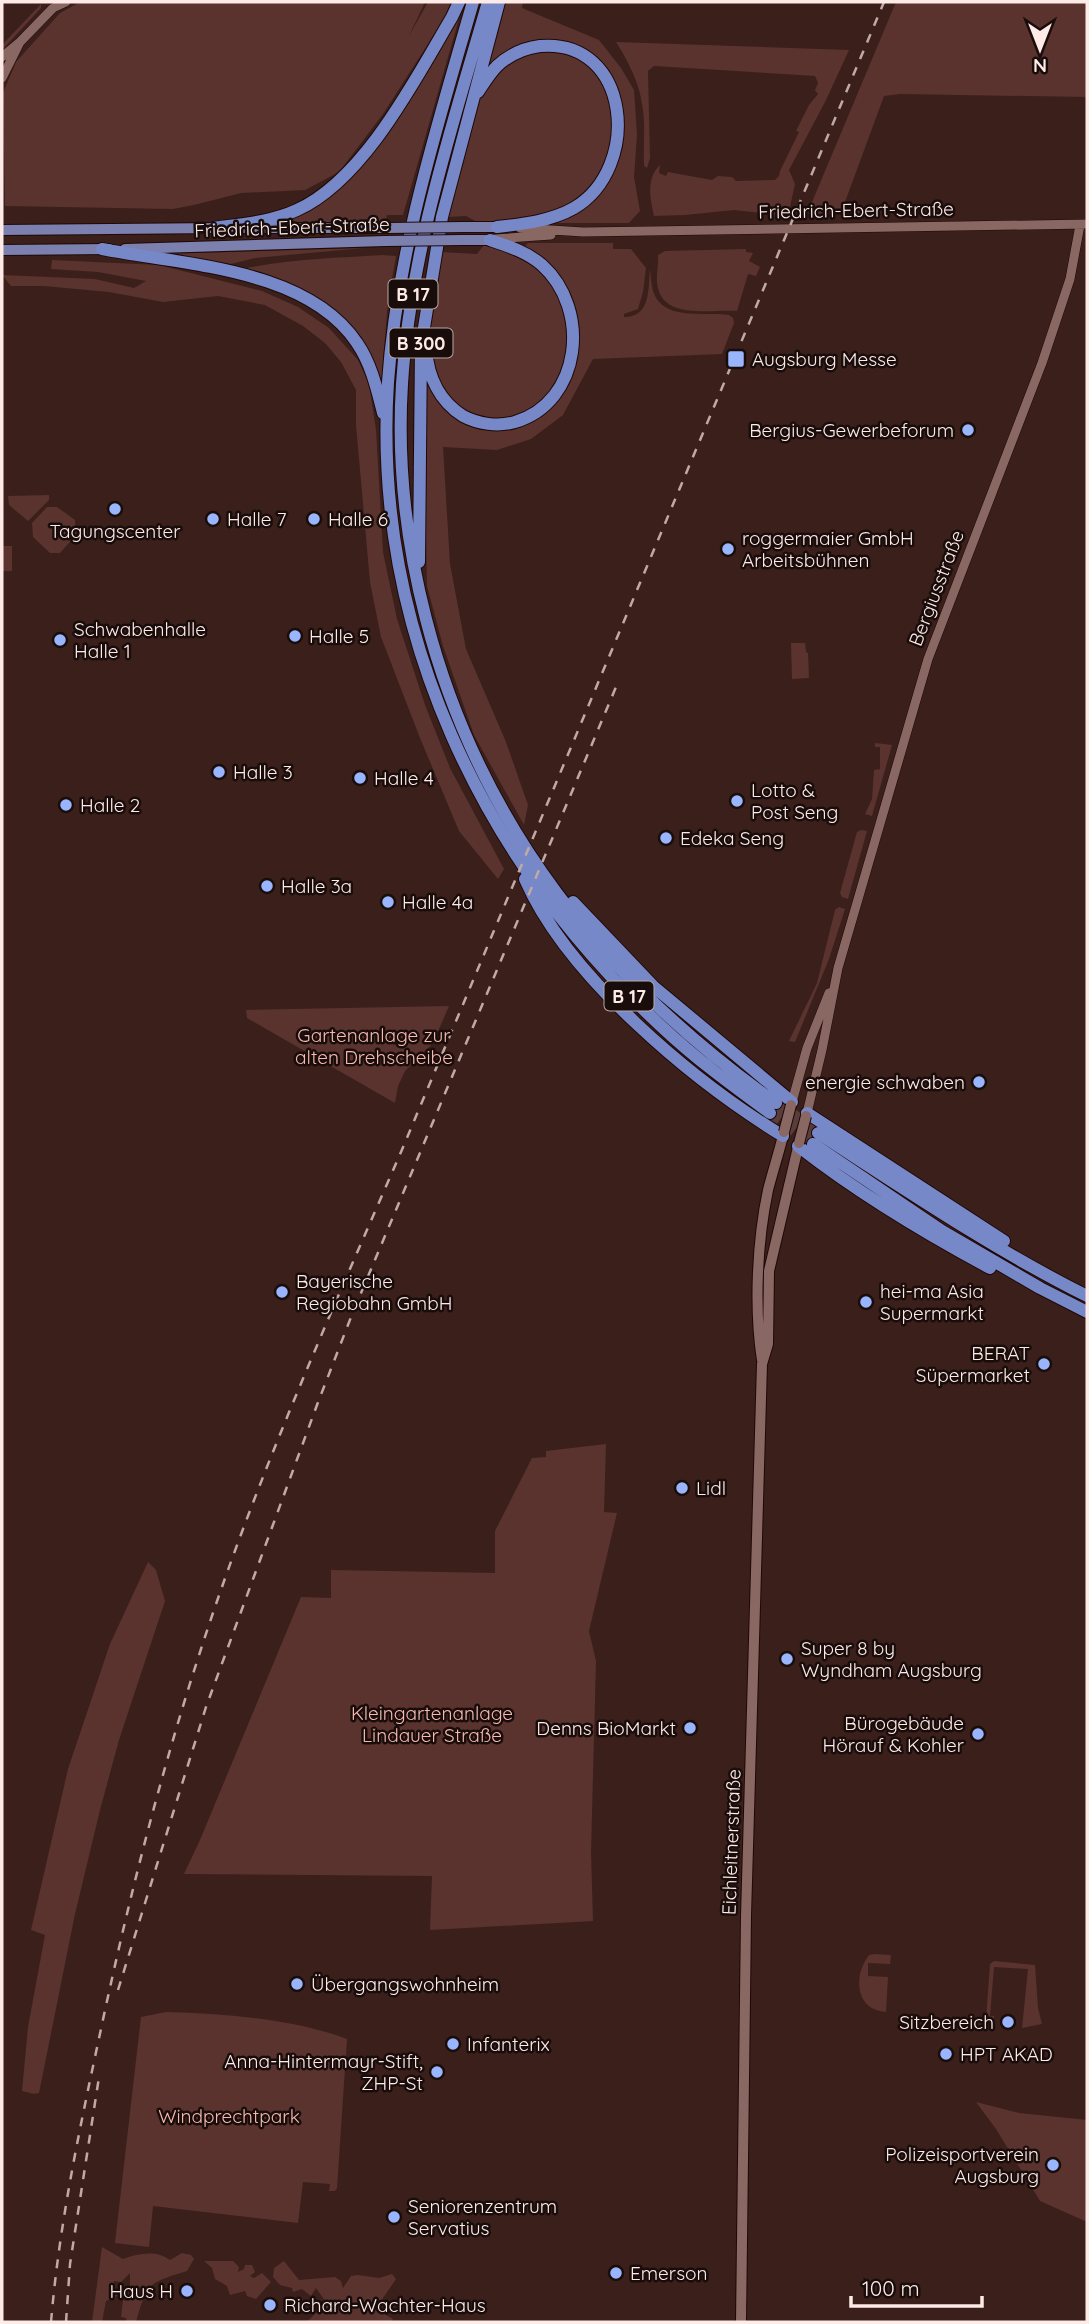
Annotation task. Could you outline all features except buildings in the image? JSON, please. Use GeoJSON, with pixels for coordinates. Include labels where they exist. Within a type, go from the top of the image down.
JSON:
{"type":"FeatureCollection","features":[{"type":"Feature","properties":{"kind":"highway"},"geometry":{"type":"LineString","coordinates":[[214,229],[263,220],[302,208],[343,177],[371,145],[407,92],[459,2]]}},
{"type":"Feature","properties":{"kind":"highway","name":"B 17"},"geometry":{"type":"LineString","coordinates":[[472,2],[428,159],[406,253],[392,340],[387,426],[388,471],[398,559],[418,646],[458,753],[484,804],[518,849],[568,927],[629,996],[697,1058],[773,1108]]}},
{"type":"Feature","properties":{"kind":"highway","name":"B 17"},"geometry":{"type":"LineString","coordinates":[[488,2],[428,217],[406,341],[402,384],[402,473],[406,519],[419,594],[435,654],[458,719],[518,849]]}},
{"type":"Feature","properties":{"kind":"highway"},"geometry":{"type":"LineString","coordinates":[[473,98],[499,2]]}},
{"type":"Feature","properties":{"kind":"highway","name":"B 300"},"geometry":{"type":"LineString","coordinates":[[419,594],[421,346],[442,217],[473,98],[495,68],[514,53],[525,49],[556,46],[577,53],[599,68],[615,100],[619,136],[611,167],[592,194],[565,212],[542,221],[497,227]]}},
{"type":"Feature","properties":{"kind":"highway"},"geometry":{"type":"LineString","coordinates":[[425,317],[425,342],[430,372],[446,402],[460,414],[476,421],[510,423],[529,416],[548,402],[564,379],[572,358],[572,319],[567,301],[553,277],[542,265],[519,250],[489,240]]}},
{"type":"Feature","properties":{"kind":"highway","name":"B 300"},"geometry":{"type":"LineString","coordinates":[[102,249],[225,270],[287,288],[329,313],[357,342],[371,369],[387,426]]}},
{"type":"Feature","properties":{"kind":"highway"},"geometry":{"type":"LineString","coordinates":[[518,849],[653,986],[791,1103]]}},
{"type":"Feature","properties":{"kind":"highway"},"geometry":{"type":"LineString","coordinates":[[518,849],[531,895],[576,960],[650,1036],[724,1096],[783,1134]]}},
{"type":"Feature","properties":{"kind":"highway"},"geometry":{"type":"LineString","coordinates":[[806,1114],[1005,1242],[1048,1276]]}},
{"type":"Feature","properties":{"kind":"highway"},"geometry":{"type":"LineString","coordinates":[[1087,1296],[950,1219],[816,1138],[942,1231],[1087,1312]]}},
{"type":"Feature","properties":{"kind":"highway"},"geometry":{"type":"LineString","coordinates":[[799,1145],[860,1191],[940,1241],[990,1268],[1041,1288]]}},
{"type":"Feature","properties":{"kind":"main road","name":"Friedrich-Ebert-Straße"},"geometry":{"type":"LineString","coordinates":[[2,228],[497,227]]}},
{"type":"Feature","properties":{"kind":"main road","name":"Friedrich-Ebert-Straße"},"geometry":{"type":"LineString","coordinates":[[2,250],[489,240]]}},
{"type":"Feature","properties":{"kind":"main road"},"geometry":{"type":"LineString","coordinates":[[791,1103],[806,1114]]}},
{"type":"Feature","properties":{"kind":"main road","name":"Bergiusstraße"},"geometry":{"type":"LineString","coordinates":[[783,1134],[791,1103]]}},
{"type":"Feature","properties":{"kind":"main road","name":"Bergiusstraße"},"geometry":{"type":"LineString","coordinates":[[799,1145],[806,1114]]}},
{"type":"Feature","properties":{"kind":"main road"},"geometry":{"type":"LineString","coordinates":[[783,1134],[799,1145]]}},
{"type":"Feature","properties":{"kind":"main road","name":"Eichleitnerstraße"},"geometry":{"type":"LineString","coordinates":[[740,2322],[746,1916],[762,1362],[758,1295],[760,1246],[768,1191],[783,1134]]}},
{"type":"Feature","properties":{"kind":"main road","name":"Eichleitnerstraße"},"geometry":{"type":"LineString","coordinates":[[762,1362],[768,1344],[769,1271],[799,1145]]}},
{"type":"Feature","properties":{"kind":"street"},"geometry":{"type":"LineString","coordinates":[[2,57],[53,8],[66,2]]}},
{"type":"Feature","properties":{"kind":"street"},"geometry":{"type":"LineString","coordinates":[[2,78],[20,42]]}},
{"type":"Feature","properties":{"kind":"street","name":"Friedrich-Ebert-Straße"},"geometry":{"type":"LineString","coordinates":[[489,240],[583,232],[1084,224]]}},
{"type":"Feature","properties":{"kind":"street","name":"Bergiusstraße"},"geometry":{"type":"LineString","coordinates":[[791,1103],[807,1048],[838,968],[929,656],[1046,351],[1070,279],[1084,224]]}},
{"type":"Feature","properties":{"kind":"street","name":"Friedrich-Ebert-Straße"},"geometry":{"type":"LineString","coordinates":[[497,227],[583,232]]}},
{"type":"Feature","properties":{"kind":"street","name":"Bergiusstraße"},"geometry":{"type":"LineString","coordinates":[[806,1114],[838,968]]}},
{"type":"Feature","properties":{"kind":"green space"},"geometry":{"type":"Polygon","coordinates":[[[80,2],[425,2],[409,36],[428,2],[451,2],[444,19],[383,114],[339,172],[305,190],[241,193],[173,209],[5,206],[3,93],[16,62],[60,13],[80,2]]]}},
{"type":"Feature","properties":{"kind":"green space"},"geometry":{"type":"Polygon","coordinates":[[[506,2],[523,2],[522,8],[599,40],[634,90],[637,135],[634,177],[640,211],[629,223],[479,223],[466,216],[448,217],[506,2]]]}},
{"type":"Feature","properties":{"kind":"green space"},"geometry":{"type":"Polygon","coordinates":[[[896,2],[1087,2],[1087,97],[884,96],[845,202],[864,206],[864,213],[807,214],[896,2]]]}},
{"type":"Feature","properties":{"kind":"green space"},"geometry":{"type":"Polygon","coordinates":[[[41,4],[41,8],[2,50],[2,45],[41,4]]]}},
{"type":"Feature","properties":{"kind":"green space"},"geometry":{"type":"Polygon","coordinates":[[[462,8],[403,215],[387,215],[385,224],[276,223],[316,207],[360,164],[462,8]]]}},
{"type":"Feature","properties":{"kind":"green space"},"geometry":{"type":"Polygon","coordinates":[[[616,42],[849,50],[789,170],[795,184],[788,216],[734,210],[654,216],[650,196],[651,182],[660,165],[659,173],[666,176],[668,172],[712,180],[718,176],[732,177],[736,181],[775,180],[809,105],[818,94],[815,90],[818,83],[815,76],[654,66],[648,71],[650,158],[647,168],[644,166],[641,96],[616,42]]]}},
{"type":"Feature","properties":{"kind":"green space"},"geometry":{"type":"Polygon","coordinates":[[[528,243],[613,243],[613,249],[631,249],[646,268],[638,309],[624,314],[624,317],[633,316],[644,307],[650,269],[653,291],[658,301],[666,307],[686,313],[729,315],[734,323],[722,354],[593,359],[563,415],[531,439],[497,450],[443,447],[450,564],[466,649],[506,742],[528,805],[524,825],[474,735],[443,646],[427,586],[425,489],[427,357],[432,303],[441,252],[477,254],[484,245],[517,255],[528,243]]]}},
{"type":"Feature","properties":{"kind":"green space"},"geometry":{"type":"Polygon","coordinates":[[[364,248],[255,258],[231,264],[158,254],[364,248]]]}},
{"type":"Feature","properties":{"kind":"green space"},"geometry":{"type":"Polygon","coordinates":[[[746,249],[746,252],[753,253],[749,261],[760,267],[756,276],[748,274],[737,311],[691,311],[670,305],[662,298],[657,284],[658,255],[665,251],[746,249]]]}},
{"type":"Feature","properties":{"kind":"green space"},"geometry":{"type":"Polygon","coordinates":[[[396,256],[388,301],[381,386],[362,341],[338,314],[293,287],[243,269],[295,261],[396,256]]]}},
{"type":"Feature","properties":{"kind":"green space"},"geometry":{"type":"Polygon","coordinates":[[[52,260],[159,265],[262,291],[298,307],[329,328],[358,360],[369,384],[376,430],[383,552],[397,619],[425,705],[450,768],[504,869],[498,879],[459,831],[381,637],[370,582],[356,425],[356,390],[341,362],[325,343],[303,326],[265,305],[218,296],[163,302],[109,292],[11,286],[2,275],[95,279],[134,288],[146,281],[98,272],[51,269],[52,260]]]}},
{"type":"Feature","properties":{"kind":"green space"},"geometry":{"type":"Polygon","coordinates":[[[49,495],[49,500],[28,521],[9,505],[8,496],[49,495]]]}},
{"type":"Feature","properties":{"kind":"green space"},"geometry":{"type":"Polygon","coordinates":[[[47,507],[57,507],[75,520],[76,535],[60,553],[50,553],[33,537],[32,523],[47,507]]]}},
{"type":"Feature","properties":{"kind":"green space"},"geometry":{"type":"Polygon","coordinates":[[[2,546],[12,546],[12,571],[2,571],[2,546]]]}},
{"type":"Feature","properties":{"kind":"green space"},"geometry":{"type":"Polygon","coordinates":[[[791,643],[805,643],[809,678],[792,679],[791,643]]]}},
{"type":"Feature","properties":{"kind":"green space"},"geometry":{"type":"Polygon","coordinates":[[[875,743],[892,745],[872,816],[865,814],[872,799],[874,770],[880,769],[880,747],[875,747],[875,743]]]}},
{"type":"Feature","properties":{"kind":"green space"},"geometry":{"type":"Polygon","coordinates":[[[867,831],[848,899],[840,893],[857,832],[867,831]]]}},
{"type":"Feature","properties":{"kind":"green space"},"geometry":{"type":"Polygon","coordinates":[[[839,907],[845,909],[829,959],[795,1042],[789,1041],[817,983],[835,910],[839,907]]]}},
{"type":"Feature","properties":{"kind":"green space","name":"Gartenanlage zur alten Drehscheibe"},"geometry":{"type":"Polygon","coordinates":[[[449,1006],[433,1043],[405,1071],[398,1086],[395,1103],[247,1018],[246,1010],[449,1006]]]}},
{"type":"Feature","properties":{"kind":"green space","name":"Kleingartenanlage Lindauer Straße"},"geometry":{"type":"Polygon","coordinates":[[[606,1444],[604,1512],[617,1513],[589,1631],[596,1661],[591,1852],[593,1921],[430,1930],[432,1876],[184,1874],[301,1597],[331,1598],[331,1570],[495,1573],[495,1531],[532,1458],[546,1457],[546,1451],[606,1444]]]}},
{"type":"Feature","properties":{"kind":"green space"},"geometry":{"type":"Polygon","coordinates":[[[148,1562],[156,1570],[165,1601],[119,1740],[100,1810],[75,1914],[39,2093],[34,2094],[22,2091],[28,2027],[45,1935],[31,1930],[68,1769],[110,1644],[148,1562]]]}},
{"type":"Feature","properties":{"kind":"green space"},"geometry":{"type":"Polygon","coordinates":[[[869,1955],[891,1955],[890,1964],[868,1963],[868,1976],[888,1977],[886,2012],[868,2005],[860,1991],[859,1982],[864,1963],[869,1955]]]}},
{"type":"Feature","properties":{"kind":"green space"},"geometry":{"type":"Polygon","coordinates":[[[994,1961],[1035,1965],[1042,2024],[1022,2028],[1028,1969],[994,1967],[990,2016],[994,2016],[994,2021],[986,2020],[990,1964],[994,1961]]]}},
{"type":"Feature","properties":{"kind":"green space","name":"Windprechtpark"},"geometry":{"type":"Polygon","coordinates":[[[166,2012],[281,2022],[347,2039],[337,2188],[335,2191],[329,2191],[330,2184],[303,2182],[298,2223],[153,2206],[149,2247],[115,2243],[141,2017],[166,2012]]]}},
{"type":"Feature","properties":{"kind":"green space","name":"Polizeisportverein Augsburg"},"geometry":{"type":"Polygon","coordinates":[[[976,2102],[1019,2113],[1087,2120],[1087,2222],[1040,2201],[996,2129],[976,2102]]]}},
{"type":"Feature","properties":{"kind":"green space"},"geometry":{"type":"Polygon","coordinates":[[[102,2247],[123,2259],[148,2253],[170,2260],[182,2253],[191,2255],[194,2259],[187,2271],[151,2286],[143,2299],[136,2322],[127,2322],[126,2318],[121,2317],[123,2300],[127,2301],[130,2293],[130,2273],[121,2282],[114,2281],[117,2296],[106,2301],[102,2322],[92,2322],[102,2247]]]}},
{"type":"Feature","properties":{"kind":"green space"},"geometry":{"type":"Polygon","coordinates":[[[204,2261],[233,2261],[239,2267],[238,2272],[244,2269],[245,2265],[252,2265],[255,2272],[250,2276],[254,2278],[262,2273],[271,2282],[256,2299],[247,2296],[245,2291],[230,2295],[227,2286],[215,2279],[212,2268],[204,2261]]]}},
{"type":"Feature","properties":{"kind":"green space"},"geometry":{"type":"Polygon","coordinates":[[[284,2261],[299,2280],[335,2277],[341,2281],[343,2288],[351,2276],[379,2278],[392,2274],[396,2279],[383,2298],[381,2312],[393,2319],[391,2322],[307,2322],[326,2302],[316,2288],[311,2296],[302,2289],[293,2292],[292,2288],[280,2285],[273,2277],[274,2268],[284,2261]]]}},
{"type":"Feature","properties":{"kind":"tunnel"},"geometry":{"type":"LineString","coordinates":[[776,1103],[818,1133]]}},
{"type":"Feature","properties":{"kind":"tunnel"},"geometry":{"type":"LineString","coordinates":[[770,1113],[813,1144]]}},
{"type":"Feature","properties":{"kind":"railway"},"geometry":{"type":"LineString","coordinates":[[51,2322],[70,2182],[120,1943],[171,1746],[222,1586],[295,1398],[884,2]]}},
{"type":"Feature","properties":{"kind":"railway"},"geometry":{"type":"LineString","coordinates":[[118,1990],[206,1707],[317,1405],[353,1312],[616,687]]}},
{"type":"Feature","properties":{"kind":"railway"},"geometry":{"type":"LineString","coordinates":[[66,2322],[70,2264],[99,2077]]}},
{"type":"Feature","properties":{"kind":"place","name":"Augsburg Messe"},"geometry":{"type":"Point","coordinates":[736,359]}},
{"type":"Feature","properties":{"kind":"place","name":"Bergius-Gewerbeforum"},"geometry":{"type":"Point","coordinates":[968,430]}},
{"type":"Feature","properties":{"kind":"place","name":"Tagungscenter"},"geometry":{"type":"Point","coordinates":[115,509]}},
{"type":"Feature","properties":{"kind":"place","name":"Halle 7"},"geometry":{"type":"Point","coordinates":[213,519]}},
{"type":"Feature","properties":{"kind":"place","name":"Halle 6"},"geometry":{"type":"Point","coordinates":[314,519]}},
{"type":"Feature","properties":{"kind":"place","name":"roggermaier GmbH Arbeitsbühnen"},"geometry":{"type":"Point","coordinates":[728,549]}},
{"type":"Feature","properties":{"kind":"place","name":"Halle 5"},"geometry":{"type":"Point","coordinates":[295,636]}},
{"type":"Feature","properties":{"kind":"place","name":"Schwabenhalle Halle 1"},"geometry":{"type":"Point","coordinates":[60,640]}},
{"type":"Feature","properties":{"kind":"place","name":"Halle 3"},"geometry":{"type":"Point","coordinates":[219,772]}},
{"type":"Feature","properties":{"kind":"place","name":"Halle 4"},"geometry":{"type":"Point","coordinates":[360,778]}},
{"type":"Feature","properties":{"kind":"place","name":"Lotto & Post Seng"},"geometry":{"type":"Point","coordinates":[737,801]}},
{"type":"Feature","properties":{"kind":"place","name":"Halle 2"},"geometry":{"type":"Point","coordinates":[66,805]}},
{"type":"Feature","properties":{"kind":"place","name":"Edeka Seng"},"geometry":{"type":"Point","coordinates":[666,838]}},
{"type":"Feature","properties":{"kind":"place","name":"Halle 3a"},"geometry":{"type":"Point","coordinates":[267,886]}},
{"type":"Feature","properties":{"kind":"place","name":"Halle 4a"},"geometry":{"type":"Point","coordinates":[388,902]}},
{"type":"Feature","properties":{"kind":"place","name":"energie schwaben"},"geometry":{"type":"Point","coordinates":[979,1082]}},
{"type":"Feature","properties":{"kind":"place","name":"Bayerische Regiobahn GmbH"},"geometry":{"type":"Point","coordinates":[282,1292]}},
{"type":"Feature","properties":{"kind":"place","name":"hei-ma Asia Supermarkt"},"geometry":{"type":"Point","coordinates":[866,1302]}},
{"type":"Feature","properties":{"kind":"place","name":"BERAT Süpermarket"},"geometry":{"type":"Point","coordinates":[1044,1364]}},
{"type":"Feature","properties":{"kind":"place","name":"Lidl"},"geometry":{"type":"Point","coordinates":[682,1488]}},
{"type":"Feature","properties":{"kind":"place","name":"Super 8 by Wyndham Augsburg"},"geometry":{"type":"Point","coordinates":[787,1659]}},
{"type":"Feature","properties":{"kind":"place","name":"Denns BioMarkt"},"geometry":{"type":"Point","coordinates":[690,1728]}},
{"type":"Feature","properties":{"kind":"place","name":"Bürogebäude Hörauf & Kohler"},"geometry":{"type":"Point","coordinates":[978,1734]}},
{"type":"Feature","properties":{"kind":"place","name":"Übergangswohnheim"},"geometry":{"type":"Point","coordinates":[297,1984]}},
{"type":"Feature","properties":{"kind":"place","name":"Sitzbereich"},"geometry":{"type":"Point","coordinates":[1008,2022]}},
{"type":"Feature","properties":{"kind":"place","name":"Infanterix"},"geometry":{"type":"Point","coordinates":[453,2044]}},
{"type":"Feature","properties":{"kind":"place","name":"HPT AKAD"},"geometry":{"type":"Point","coordinates":[946,2054]}},
{"type":"Feature","properties":{"kind":"place","name":"Anna-Hintermayr-Stift, ZHP-St"},"geometry":{"type":"Point","coordinates":[437,2072]}},
{"type":"Feature","properties":{"kind":"place","name":"Polizeisportverein Augsburg"},"geometry":{"type":"Point","coordinates":[1053,2165]}},
{"type":"Feature","properties":{"kind":"place","name":"Seniorenzentrum Servatius"},"geometry":{"type":"Point","coordinates":[394,2217]}},
{"type":"Feature","properties":{"kind":"place","name":"Emerson"},"geometry":{"type":"Point","coordinates":[616,2273]}},
{"type":"Feature","properties":{"kind":"place","name":"Haus H"},"geometry":{"type":"Point","coordinates":[187,2291]}},
{"type":"Feature","properties":{"kind":"place","name":"Richard-Wachter-Haus"},"geometry":{"type":"Point","coordinates":[270,2305]}}]}
